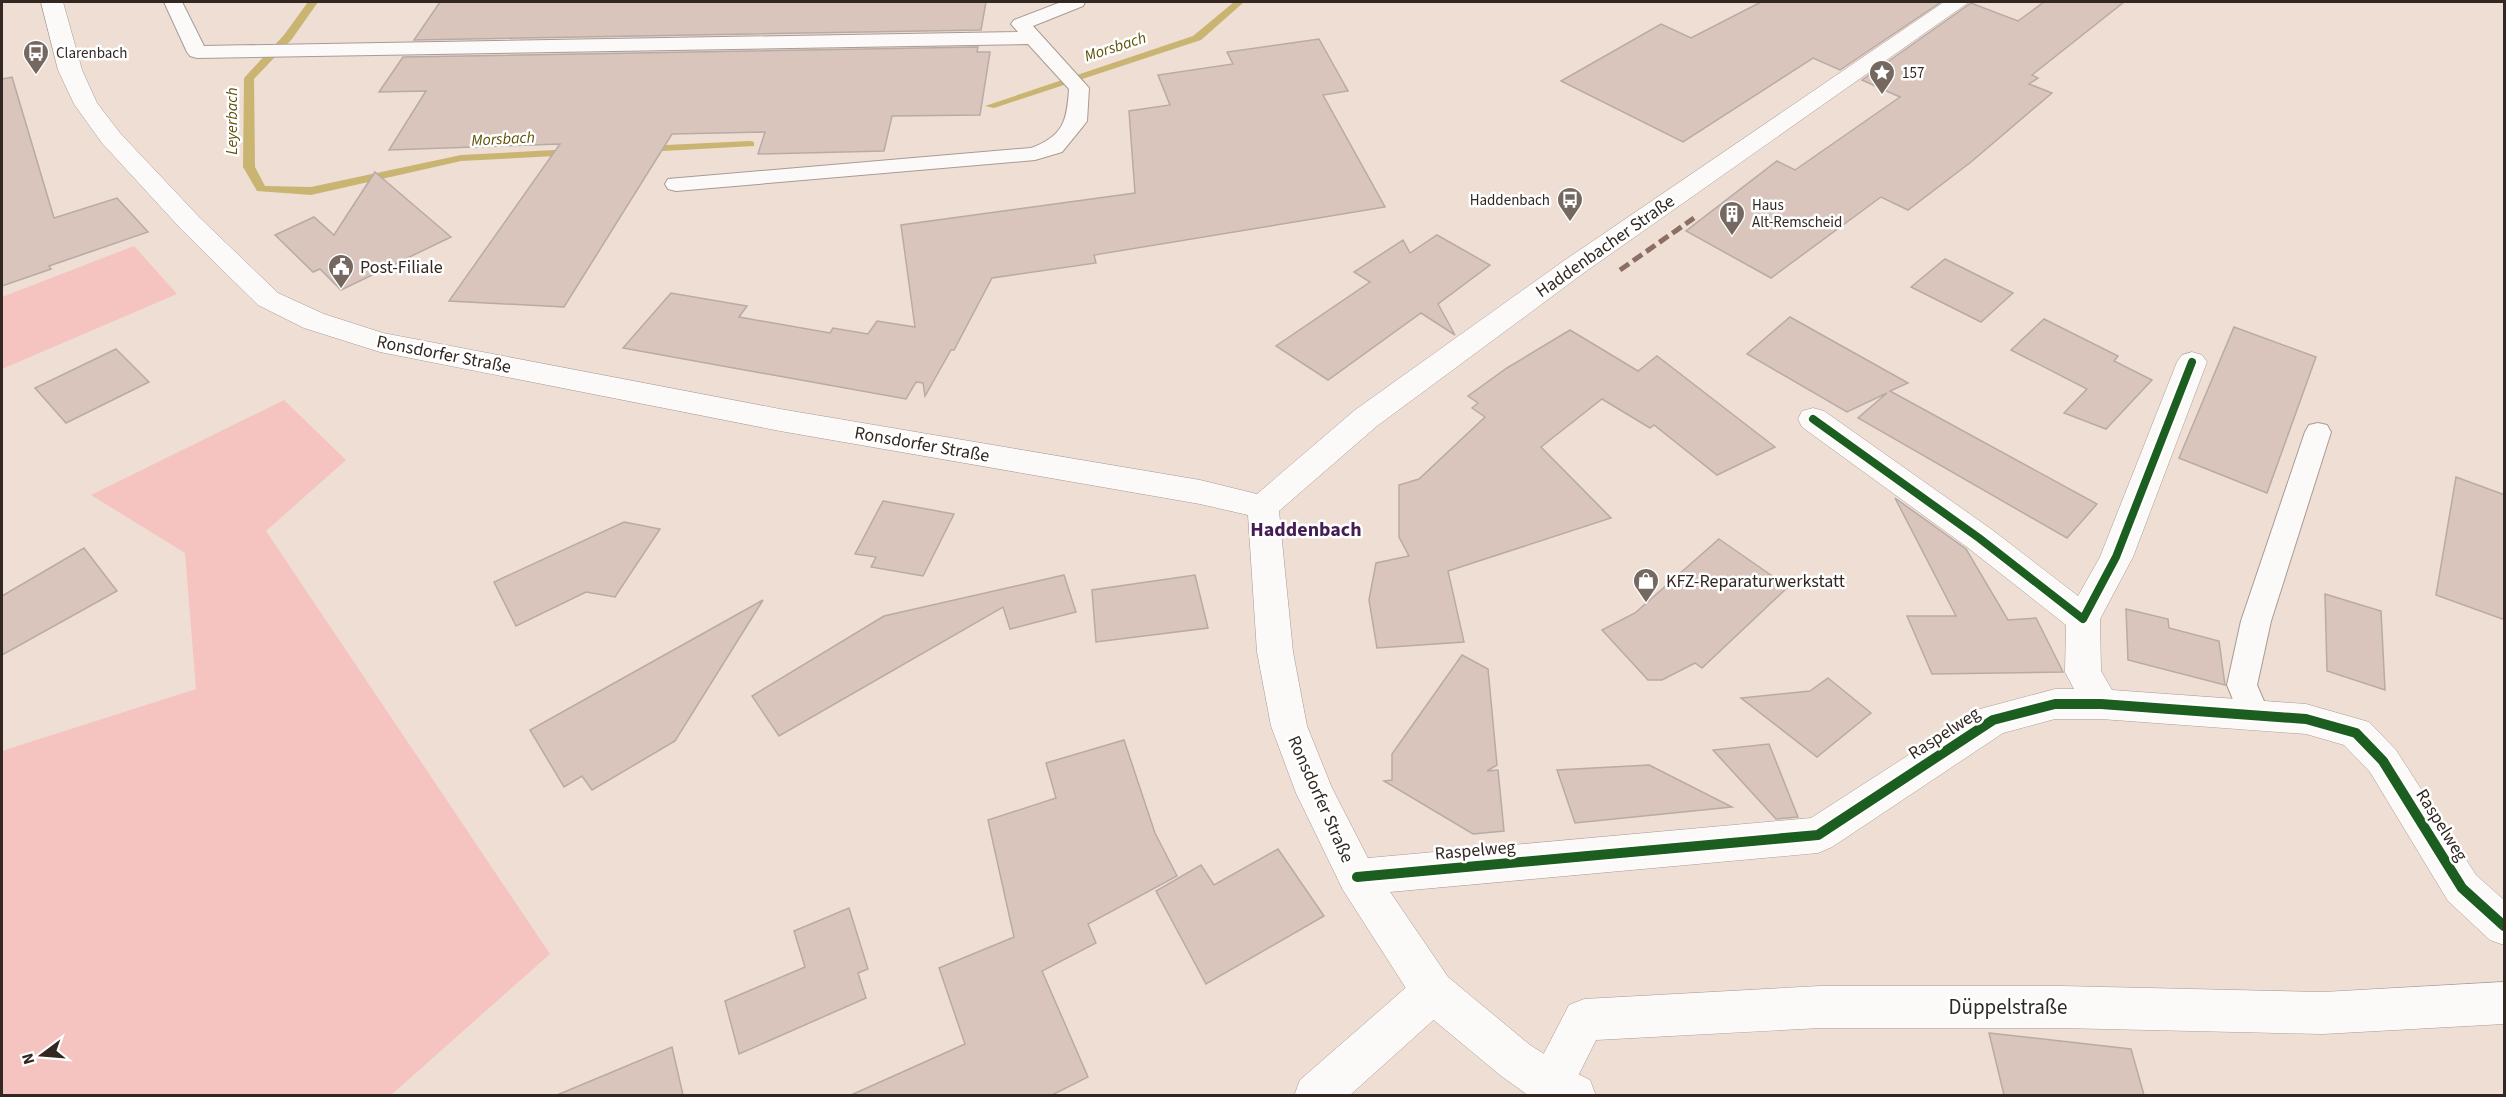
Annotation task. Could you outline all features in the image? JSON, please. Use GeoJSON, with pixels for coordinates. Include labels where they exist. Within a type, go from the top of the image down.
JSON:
{"type":"FeatureCollection","features":[{"type":"Feature","properties":{"kind":"main road","name":"Ronsdorfer Straße"},"geometry":{"type":"LineString","coordinates":[[52,2],[70,70],[86,104],[111,138],[190,223],[268,299],[314,321],[380,342],[769,418],[1200,492],[1263,507],[1275,652],[1289,726],[1315,793],[1357,878],[1433,992],[1515,1060],[1559,1092]]}},
{"type":"Feature","properties":{"kind":"main road","name":"Haddenbacher Straße"},"geometry":{"type":"LineString","coordinates":[[1263,507],[1366,418],[1504,318],[1958,2]]}},
{"type":"Feature","properties":{"kind":"main road"},"geometry":{"type":"LineString","coordinates":[[2101,704],[2083,672],[2083,619],[2116,557],[2192,362]]}},
{"type":"Feature","properties":{"kind":"main road"},"geometry":{"type":"LineString","coordinates":[[1813,419],[1979,538],[2083,619]]}},
{"type":"Feature","properties":{"kind":"main road","name":"Raspelweg"},"geometry":{"type":"LineString","coordinates":[[1357,878],[1818,835],[1993,720],[2055,704],[2101,704],[2306,718],[2356,733],[2383,761],[2462,888],[2505,926]]}},
{"type":"Feature","properties":{"kind":"main road"},"geometry":{"type":"LineString","coordinates":[[1316,1095],[1433,992]]}},
{"type":"Feature","properties":{"kind":"main road","name":"Düppelstraße"},"geometry":{"type":"LineString","coordinates":[[1559,1092],[1584,1020],[1820,1006],[2061,1007],[2323,1013],[2505,1003]]}},
{"type":"Feature","properties":{"kind":"lane"},"geometry":{"type":"LineString","coordinates":[[173,2],[197,52],[307,52],[1033,38]]}},
{"type":"Feature","properties":{"kind":"lane"},"geometry":{"type":"LineString","coordinates":[[676,183],[1035,154],[1054,147],[1077,121],[1079,88],[1021,24],[1076,2]]}},
{"type":"Feature","properties":{"kind":"lane"},"geometry":{"type":"LineString","coordinates":[[2254,715],[2242,684],[2256,621],[2318,432]]}},
{"type":"Feature","properties":{"kind":"shaded area"},"geometry":{"type":"Polygon","coordinates":[[[134,246],[177,294],[2,369],[2,297],[134,246]]]}},
{"type":"Feature","properties":{"kind":"shaded area"},"geometry":{"type":"Polygon","coordinates":[[[284,400],[346,460],[266,531],[550,954],[391,1095],[2,1095],[2,751],[196,689],[185,553],[91,495],[284,400]]]}},
{"type":"Feature","properties":{"kind":"building"},"geometry":{"type":"Polygon","coordinates":[[[440,2],[986,2],[981,30],[414,40],[440,2]]]}},
{"type":"Feature","properties":{"kind":"building"},"geometry":{"type":"Polygon","coordinates":[[[1761,2],[1941,2],[1840,70],[1813,58],[1683,142],[1561,81],[1661,24],[1691,38],[1761,2]]]}},
{"type":"Feature","properties":{"kind":"building"},"geometry":{"type":"Polygon","coordinates":[[[2044,2],[2124,2],[2032,75],[2038,78],[2029,84],[2052,93],[1971,162],[1908,210],[1881,197],[1771,278],[1686,231],[1777,161],[1795,170],[1900,97],[1862,80],[1971,3],[2018,21],[2044,2]]]}},
{"type":"Feature","properties":{"kind":"building"},"geometry":{"type":"Polygon","coordinates":[[[1319,39],[1348,91],[1323,95],[1385,207],[1094,255],[1096,263],[992,278],[954,350],[951,350],[925,396],[923,383],[916,382],[906,399],[623,348],[671,293],[747,306],[739,317],[830,333],[833,328],[868,334],[877,321],[915,327],[901,225],[1135,193],[1129,111],[1170,105],[1158,75],[1233,64],[1227,52],[1319,39]]]}},
{"type":"Feature","properties":{"kind":"building"},"geometry":{"type":"Polygon","coordinates":[[[978,47],[977,52],[990,52],[980,115],[892,116],[884,151],[758,154],[765,132],[672,134],[564,307],[449,301],[560,144],[389,150],[426,91],[379,92],[403,57],[978,47]]]}},
{"type":"Feature","properties":{"kind":"building"},"geometry":{"type":"Polygon","coordinates":[[[12,77],[54,218],[117,198],[148,232],[49,266],[51,269],[2,286],[2,79],[12,77]]]}},
{"type":"Feature","properties":{"kind":"building"},"geometry":{"type":"Polygon","coordinates":[[[375,172],[451,237],[341,290],[320,269],[313,272],[275,235],[314,217],[334,235],[375,172]]]}},
{"type":"Feature","properties":{"kind":"building"},"geometry":{"type":"Polygon","coordinates":[[[1437,235],[1490,265],[1438,304],[1455,335],[1421,313],[1328,380],[1276,346],[1370,282],[1354,272],[1403,240],[1410,253],[1437,235]]]}},
{"type":"Feature","properties":{"kind":"building"},"geometry":{"type":"Polygon","coordinates":[[[1945,259],[2013,293],[1981,322],[1911,287],[1945,259]]]}},
{"type":"Feature","properties":{"kind":"building"},"geometry":{"type":"Polygon","coordinates":[[[1790,317],[1908,383],[1890,391],[2097,504],[2067,538],[1858,418],[1887,393],[1847,412],[1747,354],[1790,317]]]}},
{"type":"Feature","properties":{"kind":"building"},"geometry":{"type":"Polygon","coordinates":[[[2044,319],[2118,356],[2114,361],[2152,380],[2106,429],[2064,413],[2087,389],[2011,350],[2044,319]]]}},
{"type":"Feature","properties":{"kind":"building"},"geometry":{"type":"Polygon","coordinates":[[[2234,327],[2316,357],[2267,493],[2179,458],[2234,327]]]}},
{"type":"Feature","properties":{"kind":"building"},"geometry":{"type":"Polygon","coordinates":[[[1570,330],[1638,371],[1657,356],[1775,447],[1717,475],[1654,425],[1650,428],[1602,399],[1541,447],[1611,518],[1448,571],[1464,642],[1377,648],[1369,600],[1376,563],[1409,556],[1399,537],[1399,485],[1419,479],[1485,417],[1472,408],[1478,403],[1468,396],[1507,368],[1570,330]]]}},
{"type":"Feature","properties":{"kind":"building"},"geometry":{"type":"Polygon","coordinates":[[[116,349],[149,382],[66,423],[35,388],[116,349]]]}},
{"type":"Feature","properties":{"kind":"building"},"geometry":{"type":"Polygon","coordinates":[[[2456,477],[2505,495],[2505,620],[2436,595],[2456,477]]]}},
{"type":"Feature","properties":{"kind":"building"},"geometry":{"type":"Polygon","coordinates":[[[1895,498],[1966,549],[2008,620],[2036,618],[2063,672],[1932,674],[1907,616],[1956,616],[1895,498]]]}},
{"type":"Feature","properties":{"kind":"building"},"geometry":{"type":"Polygon","coordinates":[[[883,501],[954,514],[923,576],[871,567],[876,557],[855,554],[883,501]]]}},
{"type":"Feature","properties":{"kind":"building"},"geometry":{"type":"Polygon","coordinates":[[[624,522],[660,529],[615,597],[586,592],[516,626],[494,582],[624,522]]]}},
{"type":"Feature","properties":{"kind":"building"},"geometry":{"type":"Polygon","coordinates":[[[1719,539],[1788,587],[1702,668],[1695,663],[1662,680],[1648,680],[1602,630],[1635,613],[1719,539]]]}},
{"type":"Feature","properties":{"kind":"building"},"geometry":{"type":"Polygon","coordinates":[[[84,548],[117,591],[2,655],[2,596],[84,548]]]}},
{"type":"Feature","properties":{"kind":"building"},"geometry":{"type":"Polygon","coordinates":[[[1064,575],[1076,612],[1010,629],[1003,607],[779,736],[752,696],[884,616],[1064,575]]]}},
{"type":"Feature","properties":{"kind":"building"},"geometry":{"type":"Polygon","coordinates":[[[1195,575],[1208,628],[1096,642],[1092,590],[1195,575]]]}},
{"type":"Feature","properties":{"kind":"building"},"geometry":{"type":"Polygon","coordinates":[[[2325,594],[2381,611],[2385,690],[2327,671],[2325,594]]]}},
{"type":"Feature","properties":{"kind":"building"},"geometry":{"type":"Polygon","coordinates":[[[763,600],[675,741],[592,790],[582,776],[564,787],[530,730],[763,600]]]}},
{"type":"Feature","properties":{"kind":"building"},"geometry":{"type":"Polygon","coordinates":[[[2126,609],[2168,619],[2169,628],[2219,641],[2225,685],[2128,660],[2126,609]]]}},
{"type":"Feature","properties":{"kind":"building"},"geometry":{"type":"Polygon","coordinates":[[[1462,655],[1488,669],[1497,765],[1487,771],[1498,770],[1504,831],[1473,834],[1384,781],[1392,780],[1392,754],[1462,655]]]}},
{"type":"Feature","properties":{"kind":"building"},"geometry":{"type":"Polygon","coordinates":[[[1828,678],[1871,713],[1817,757],[1741,698],[1810,691],[1828,678]]]}},
{"type":"Feature","properties":{"kind":"building"},"geometry":{"type":"Polygon","coordinates":[[[1124,740],[1155,833],[1177,876],[1088,924],[1096,943],[1042,971],[1088,1077],[1052,1095],[851,1095],[965,1044],[939,968],[1014,937],[988,820],[1056,798],[1046,763],[1124,740]]]}},
{"type":"Feature","properties":{"kind":"building"},"geometry":{"type":"Polygon","coordinates":[[[1769,744],[1798,817],[1776,819],[1713,750],[1769,744]]]}},
{"type":"Feature","properties":{"kind":"building"},"geometry":{"type":"Polygon","coordinates":[[[1649,765],[1732,807],[1575,823],[1557,770],[1649,765]]]}},
{"type":"Feature","properties":{"kind":"building"},"geometry":{"type":"Polygon","coordinates":[[[1278,849],[1324,916],[1206,984],[1156,891],[1201,865],[1214,885],[1278,849]]]}},
{"type":"Feature","properties":{"kind":"building"},"geometry":{"type":"Polygon","coordinates":[[[849,908],[868,969],[858,973],[866,998],[739,1054],[725,1001],[805,967],[794,931],[849,908]]]}},
{"type":"Feature","properties":{"kind":"building"},"geometry":{"type":"Polygon","coordinates":[[[1989,1033],[2131,1049],[2144,1095],[2004,1095],[1989,1033]]]}},
{"type":"Feature","properties":{"kind":"building"},"geometry":{"type":"Polygon","coordinates":[[[672,1047],[683,1095],[557,1095],[672,1047]]]}},
{"type":"Feature","properties":{"kind":"waterway","name":"Morsbach"},"geometry":{"type":"LineString","coordinates":[[313,2],[288,37],[249,78],[249,167],[261,189],[311,191],[461,158],[573,152]]}},
{"type":"Feature","properties":{"kind":"waterway","name":"Morsbach"},"geometry":{"type":"LineString","coordinates":[[990,106],[1197,38],[1239,2]]}},
{"type":"Feature","properties":{"kind":"waterway","name":"Morsbach"},"geometry":{"type":"LineString","coordinates":[[645,149],[750,144]]}},
{"type":"Feature","properties":{"kind":"marked path"},"geometry":{"type":"LineString","coordinates":[[1620,270],[1694,218]]}},
{"type":"Feature","properties":{"kind":"cycle path"},"geometry":{"type":"LineString","coordinates":[[1813,419],[1979,538],[2083,619],[2116,557],[2192,362]]}},
{"type":"Feature","properties":{"kind":"cycle path"},"geometry":{"type":"LineString","coordinates":[[1357,877],[1818,835],[1993,720],[2055,704],[2101,704],[2306,719],[2356,733],[2383,761],[2462,888],[2504,926]]}},
{"type":"Feature","properties":{"kind":"place","name":"Clarenbach"},"geometry":{"type":"Point","coordinates":[36,76]}},
{"type":"Feature","properties":{"kind":"place","name":"157"},"geometry":{"type":"Point","coordinates":[1882,96]}},
{"type":"Feature","properties":{"kind":"place","name":"Haddenbach"},"geometry":{"type":"Point","coordinates":[1570,223]}},
{"type":"Feature","properties":{"kind":"place","name":"Haus Alt-Remscheid"},"geometry":{"type":"Point","coordinates":[1732,237]}},
{"type":"Feature","properties":{"kind":"place","name":"Post-Filiale"},"geometry":{"type":"Point","coordinates":[341,290]}},
{"type":"Feature","properties":{"kind":"place","name":"KFZ-Reparaturwerkstatt"},"geometry":{"type":"Point","coordinates":[1646,604]}},
{"type":"Feature","properties":{"kind":"district","name":"Haddenbach"},"geometry":{"type":"Point","coordinates":[1306,529]}},
{"type":"Feature","properties":{"kind":"water label","name":"Leyerbach"},"geometry":{"type":"Point","coordinates":[231,121]}}]}
